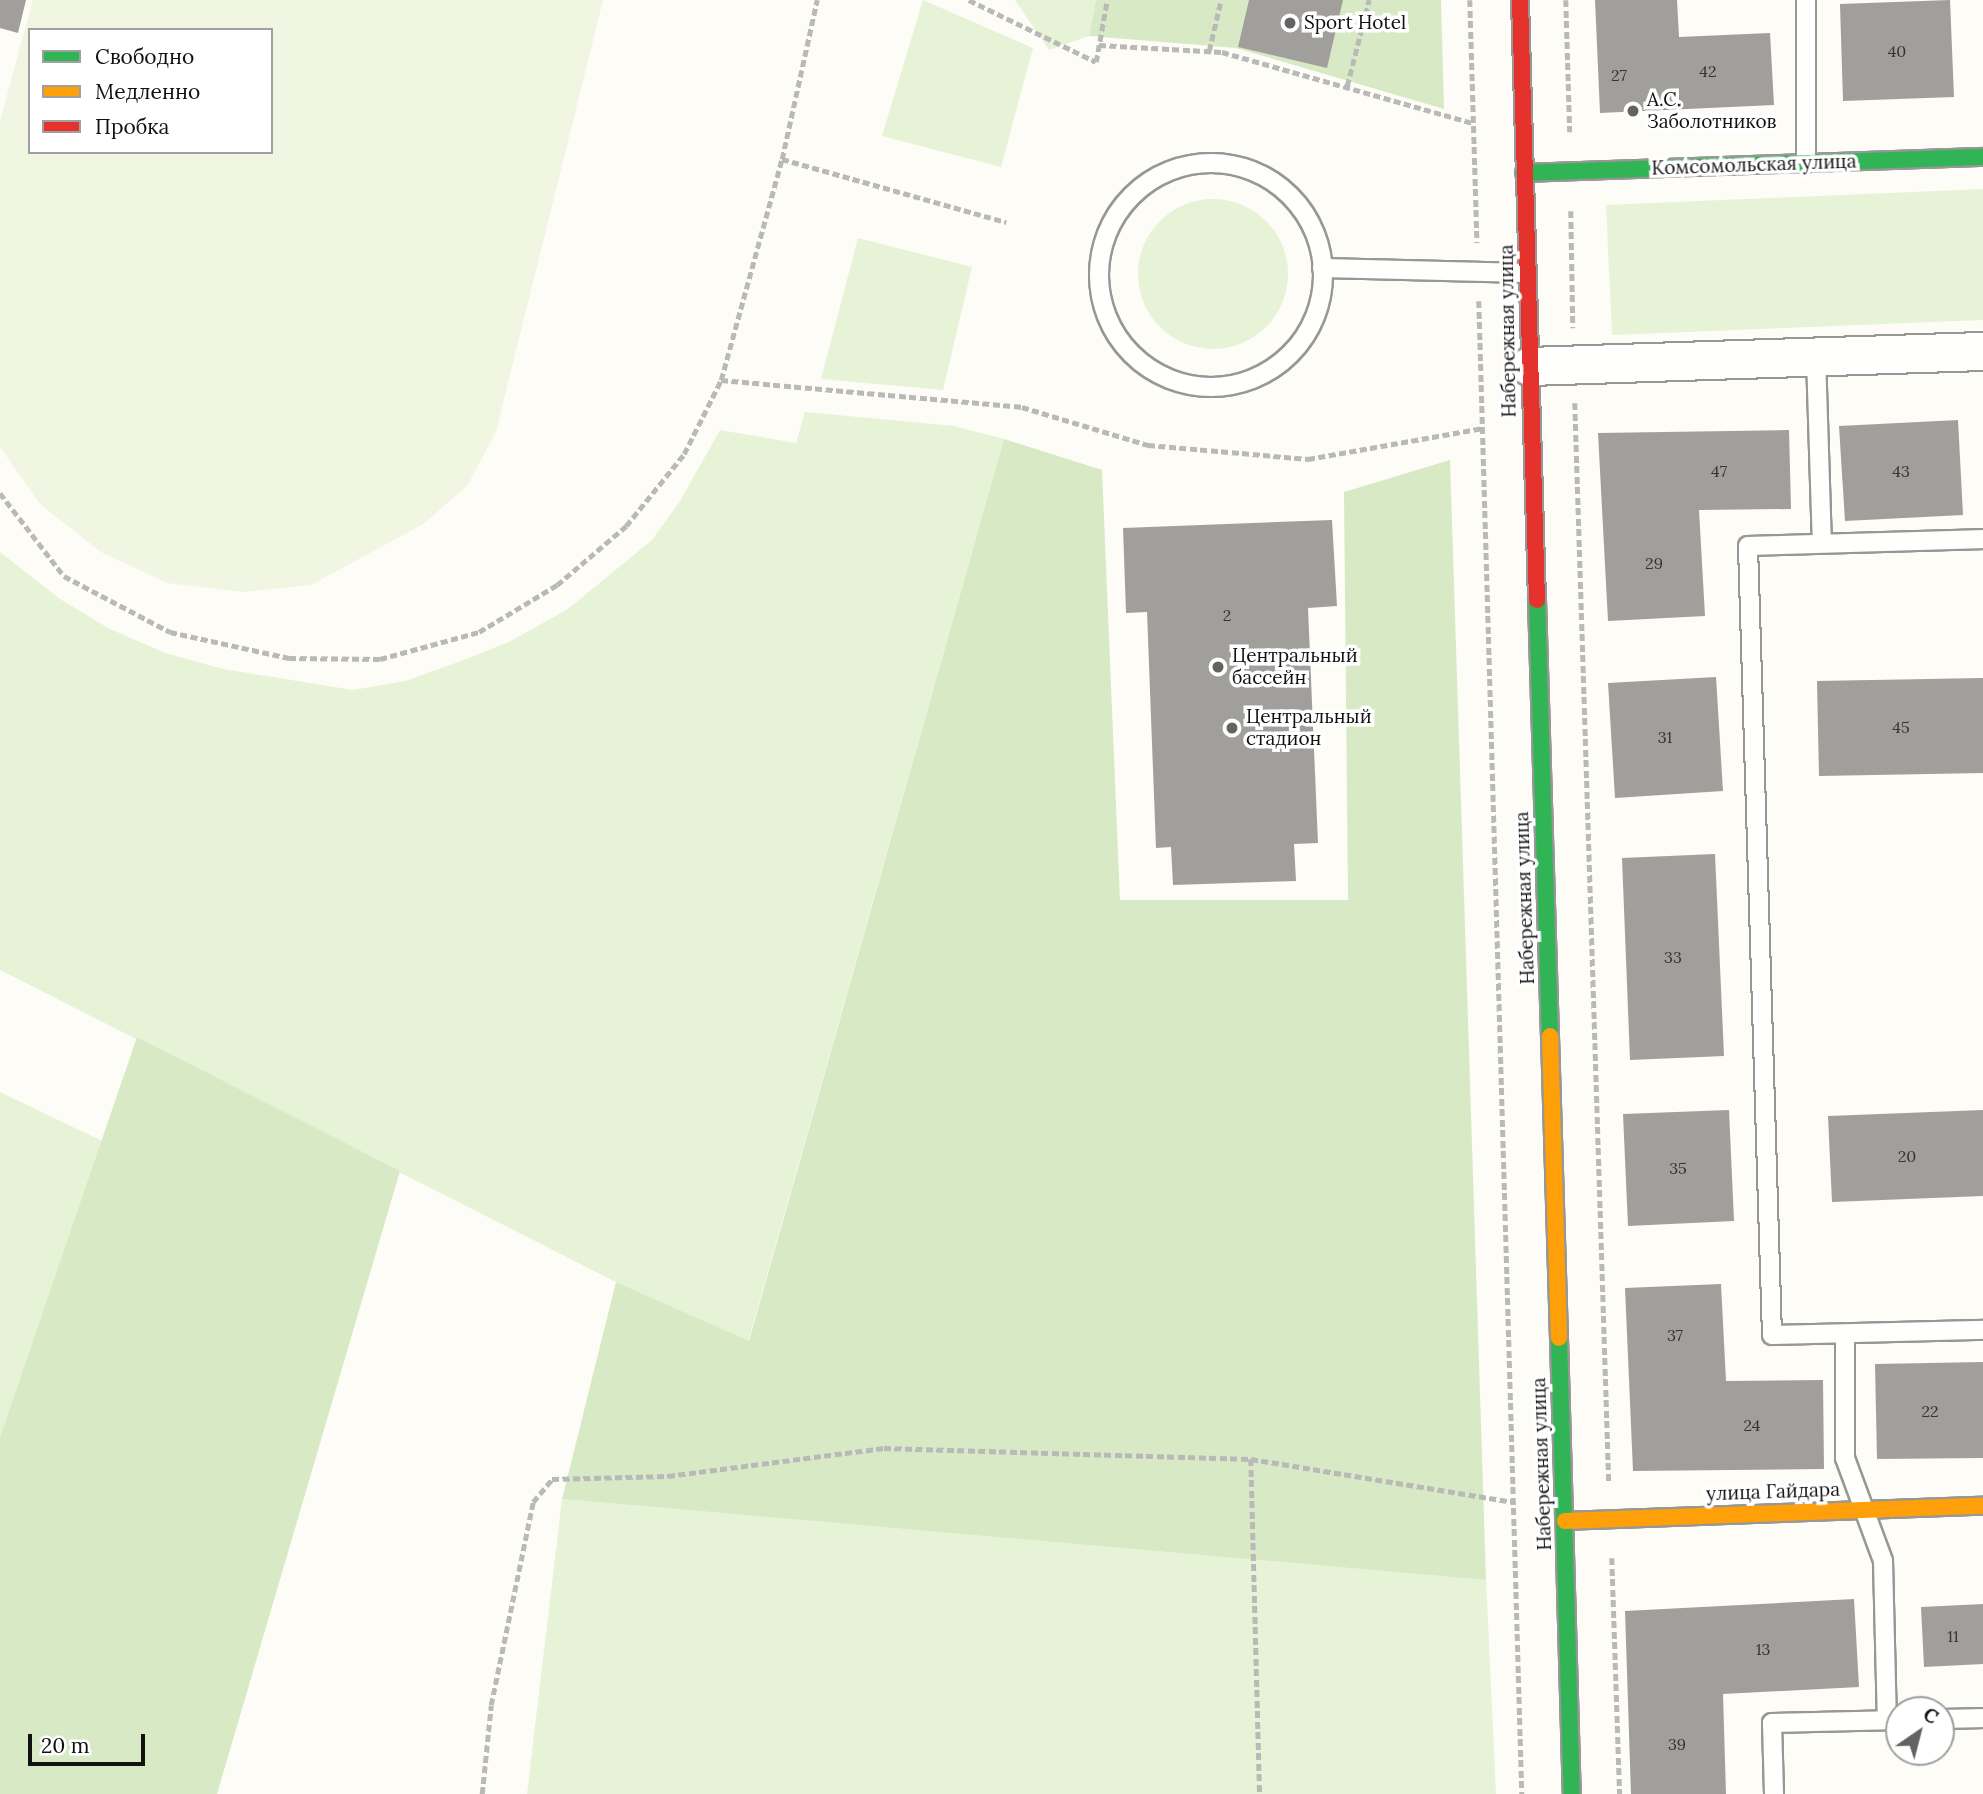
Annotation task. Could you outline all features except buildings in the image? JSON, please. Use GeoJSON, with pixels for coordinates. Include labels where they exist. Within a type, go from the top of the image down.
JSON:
{"type":"FeatureCollection","features":[{"type":"Feature","properties":{"kind":"street","name":"Набережная улица"},"geometry":{"type":"LineString","coordinates":[[1520,0],[1572,1794]]}},
{"type":"Feature","properties":{"kind":"street","name":"Комсомольская улица"},"geometry":{"type":"LineString","coordinates":[[1524,173],[1983,157]]}},
{"type":"Feature","properties":{"kind":"street"},"geometry":{"type":"LineString","coordinates":[[1529,366],[1983,351]]}},
{"type":"Feature","properties":{"kind":"street","name":"улица Гайдара"},"geometry":{"type":"LineString","coordinates":[[1565,1521],[1983,1506]]}},
{"type":"Feature","properties":{"kind":"lane"},"geometry":{"type":"LineString","coordinates":[[1806,0],[1806,163]]}},
{"type":"Feature","properties":{"kind":"lane"},"geometry":{"type":"LineString","coordinates":[[1205,163],[1242,167],[1276,184],[1303,211],[1319,244],[1322,268],[1316,316],[1297,347],[1270,371],[1237,385],[1200,387],[1164,378],[1134,358],[1112,329],[1100,294],[1099,256],[1112,220],[1128,201],[1168,171],[1205,163]]}},
{"type":"Feature","properties":{"kind":"lane"},"geometry":{"type":"LineString","coordinates":[[1322,268],[1478,274],[1527,273]]}},
{"type":"Feature","properties":{"kind":"lane"},"geometry":{"type":"LineString","coordinates":[[1816,356],[1822,543]]}},
{"type":"Feature","properties":{"kind":"lane"},"geometry":{"type":"LineString","coordinates":[[1983,539],[1748,546],[1772,1335],[1983,1330]]}},
{"type":"Feature","properties":{"kind":"lane"},"geometry":{"type":"LineString","coordinates":[[1845,1335],[1845,1458],[1861,1510],[1883,1561],[1891,1696]]}},
{"type":"Feature","properties":{"kind":"lane"},"geometry":{"type":"LineString","coordinates":[[1955,1718],[1983,1717]]}},
{"type":"Feature","properties":{"kind":"lane"},"geometry":{"type":"LineString","coordinates":[[1774,1794],[1772,1723],[1885,1720]]}},
{"type":"Feature","properties":{"kind":"path"},"geometry":{"type":"LineString","coordinates":[[0,493],[64,576],[170,632],[289,659],[380,659],[479,632],[557,585],[626,526],[684,454],[721,380],[782,159],[817,0]]}},
{"type":"Feature","properties":{"kind":"path"},"geometry":{"type":"LineString","coordinates":[[969,0],[1096,62],[1107,0]]}},
{"type":"Feature","properties":{"kind":"path"},"geometry":{"type":"LineString","coordinates":[[1209,51],[1221,0]]}},
{"type":"Feature","properties":{"kind":"path"},"geometry":{"type":"LineString","coordinates":[[1347,86],[1369,0]]}},
{"type":"Feature","properties":{"kind":"path"},"geometry":{"type":"LineString","coordinates":[[1470,0],[1522,1794]]}},
{"type":"Feature","properties":{"kind":"path"},"geometry":{"type":"LineString","coordinates":[[1566,0],[1574,364],[1620,1794]]}},
{"type":"Feature","properties":{"kind":"path"},"geometry":{"type":"LineString","coordinates":[[1099,45],[1209,51],[1347,86],[1473,123]]}},
{"type":"Feature","properties":{"kind":"path"},"geometry":{"type":"LineString","coordinates":[[782,159],[1006,222]]}},
{"type":"Feature","properties":{"kind":"path"},"geometry":{"type":"LineString","coordinates":[[721,380],[1022,407],[1148,445],[1308,459],[1483,428]]}},
{"type":"Feature","properties":{"kind":"path"},"geometry":{"type":"LineString","coordinates":[[482,1794],[491,1705],[533,1502],[552,1479],[668,1476],[884,1448],[1251,1459],[1514,1502]]}},
{"type":"Feature","properties":{"kind":"path"},"geometry":{"type":"LineString","coordinates":[[1251,1459],[1260,1794]]}},
{"type":"Feature","properties":{"kind":"green space"},"geometry":{"type":"Polygon","coordinates":[[[33,0],[603,0],[496,432],[467,486],[423,524],[311,585],[243,592],[167,583],[101,552],[40,504],[0,447],[0,121],[33,0]]]}},
{"type":"Feature","properties":{"kind":"green space"},"geometry":{"type":"Polygon","coordinates":[[[923,0],[1033,48],[1001,167],[882,136],[923,0]]]}},
{"type":"Feature","properties":{"kind":"green space"},"geometry":{"type":"Polygon","coordinates":[[[1015,0],[1096,0],[1089,36],[1049,50],[1015,0]]]}},
{"type":"Feature","properties":{"kind":"green space"},"geometry":{"type":"Polygon","coordinates":[[[1096,0],[1441,0],[1444,109],[1236,48],[1089,36],[1096,0]]]}},
{"type":"Feature","properties":{"kind":"green space"},"geometry":{"type":"Polygon","coordinates":[[[1983,189],[1983,320],[1612,335],[1606,205],[1983,189]]]}},
{"type":"Feature","properties":{"kind":"green space"},"geometry":{"type":"Polygon","coordinates":[[[1213,199],[1242,205],[1266,221],[1282,245],[1288,274],[1282,303],[1266,327],[1242,343],[1213,349],[1184,343],[1160,327],[1144,303],[1138,274],[1144,245],[1160,221],[1184,205],[1213,199]]]}},
{"type":"Feature","properties":{"kind":"green space"},"geometry":{"type":"Polygon","coordinates":[[[858,238],[972,267],[943,390],[821,379],[858,238]]]}},
{"type":"Feature","properties":{"kind":"green space"},"geometry":{"type":"Polygon","coordinates":[[[805,412],[954,426],[1004,439],[748,1342],[616,1282],[0,970],[0,552],[60,599],[108,628],[165,653],[223,669],[353,690],[405,681],[509,642],[568,609],[652,540],[680,501],[720,430],[796,443],[805,412]]]}},
{"type":"Feature","properties":{"kind":"green space"},"geometry":{"type":"Polygon","coordinates":[[[1004,439],[1102,470],[1120,900],[1348,900],[1344,492],[1450,460],[1486,1580],[562,1499],[616,1282],[749,1341],[1004,439]]]}},
{"type":"Feature","properties":{"kind":"green space"},"geometry":{"type":"Polygon","coordinates":[[[137,1037],[400,1171],[217,1794],[0,1794],[0,1437],[137,1037]]]}},
{"type":"Feature","properties":{"kind":"green space"},"geometry":{"type":"Polygon","coordinates":[[[0,1092],[102,1141],[0,1437],[0,1092]]]}},
{"type":"Feature","properties":{"kind":"green space"},"geometry":{"type":"Polygon","coordinates":[[[562,1499],[1486,1580],[1496,1794],[527,1794],[562,1499]]]}},
{"type":"Feature","properties":{"kind":"traffic: fast"},"geometry":{"type":"LineString","coordinates":[[1524,173],[1983,157]]}},
{"type":"Feature","properties":{"kind":"traffic: fast"},"geometry":{"type":"LineString","coordinates":[[1537,600],[1550,1036]]}},
{"type":"Feature","properties":{"kind":"traffic: fast"},"geometry":{"type":"LineString","coordinates":[[1559,1338],[1572,1794]]}},
{"type":"Feature","properties":{"kind":"traffic: slow"},"geometry":{"type":"LineString","coordinates":[[1550,1036],[1559,1338]]}},
{"type":"Feature","properties":{"kind":"traffic: slow"},"geometry":{"type":"LineString","coordinates":[[1565,1521],[1983,1506]]}},
{"type":"Feature","properties":{"kind":"traffic: jam"},"geometry":{"type":"LineString","coordinates":[[1520,0],[1537,600]]}},
{"type":"Feature","properties":{"kind":"place","name":"Sport Hotel"},"geometry":{"type":"Point","coordinates":[1290,23]}},
{"type":"Feature","properties":{"kind":"place","name":"А.С. Заболотников"},"geometry":{"type":"Point","coordinates":[1633,111]}},
{"type":"Feature","properties":{"kind":"place","name":"Центральный бассейн"},"geometry":{"type":"Point","coordinates":[1218,667]}},
{"type":"Feature","properties":{"kind":"place","name":"Центральный стадион"},"geometry":{"type":"Point","coordinates":[1232,728]}}]}
